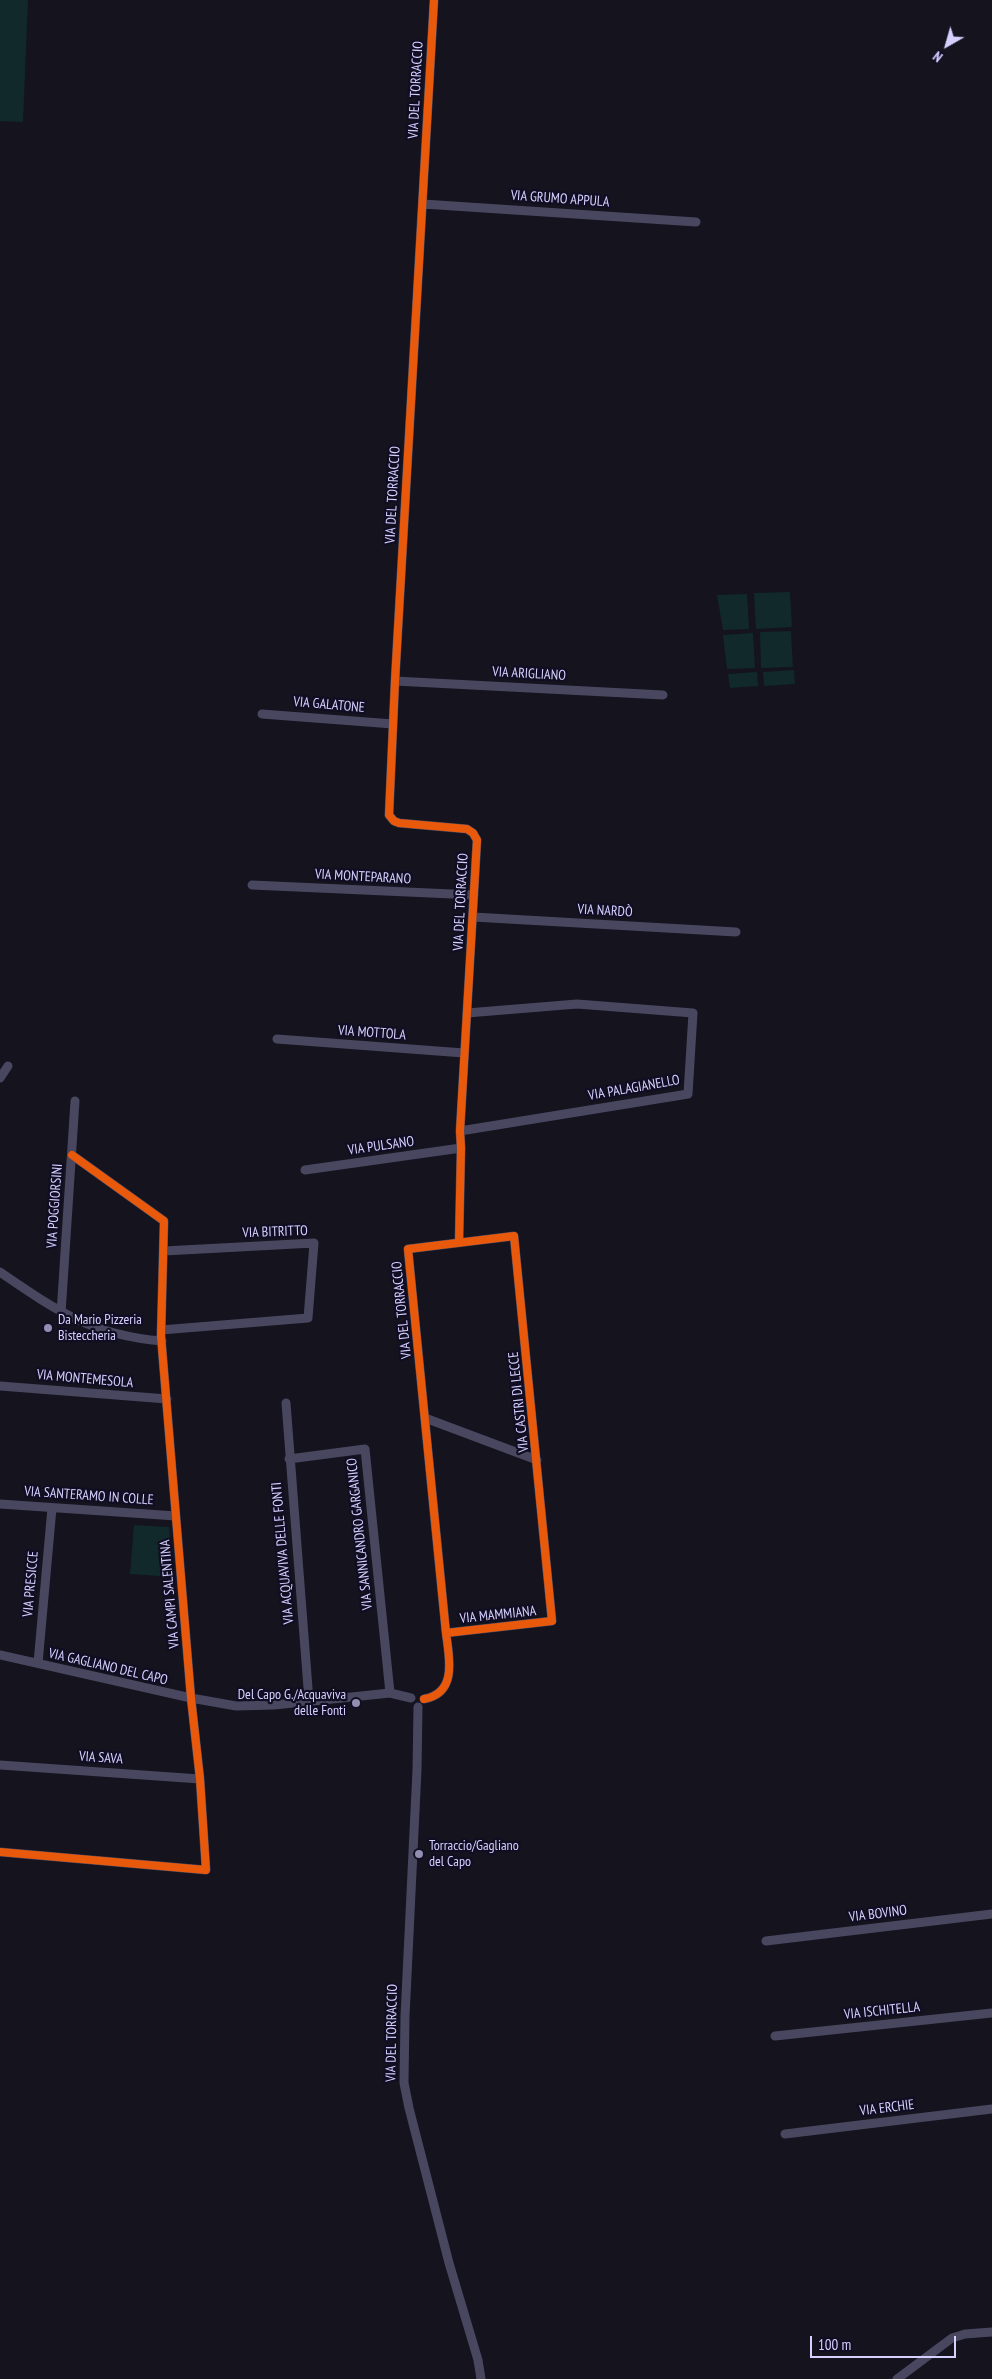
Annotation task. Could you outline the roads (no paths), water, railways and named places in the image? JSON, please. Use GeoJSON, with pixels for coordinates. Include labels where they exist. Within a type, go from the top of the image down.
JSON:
{"type":"FeatureCollection","features":[{"type":"Feature","properties":{"kind":"street","name":"VIA DEL TORRACCIO"},"geometry":{"type":"LineString","coordinates":[[424,1699],[437,1694],[450,1678],[408,1250],[459,1242],[460,1131],[477,840],[473,833],[467,829],[399,824],[390,815],[395,681],[434,0]]}},
{"type":"Feature","properties":{"kind":"street","name":"VIA GRUMO APPULA"},"geometry":{"type":"LineString","coordinates":[[423,204],[696,222]]}},
{"type":"Feature","properties":{"kind":"street","name":"VIA ARIGLIANO"},"geometry":{"type":"LineString","coordinates":[[395,681],[663,695]]}},
{"type":"Feature","properties":{"kind":"street","name":"VIA GALATONE"},"geometry":{"type":"LineString","coordinates":[[262,714],[393,724]]}},
{"type":"Feature","properties":{"kind":"street","name":"VIA MONTEPARANO"},"geometry":{"type":"LineString","coordinates":[[252,885],[474,895]]}},
{"type":"Feature","properties":{"kind":"street","name":"VIA NARDÒ"},"geometry":{"type":"LineString","coordinates":[[473,917],[736,932]]}},
{"type":"Feature","properties":{"kind":"street","name":"VIA PALAGIANELLO"},"geometry":{"type":"LineString","coordinates":[[460,1131],[688,1094],[693,1013],[577,1004],[467,1013]]}},
{"type":"Feature","properties":{"kind":"street","name":"VIA MOTTOLA"},"geometry":{"type":"LineString","coordinates":[[277,1039],[464,1053]]}},
{"type":"Feature","properties":{"kind":"street"},"geometry":{"type":"LineString","coordinates":[[0,1078],[8,1066]]}},
{"type":"Feature","properties":{"kind":"street","name":"VIA POGGIORSINI"},"geometry":{"type":"LineString","coordinates":[[61,1313],[74,1101]]}},
{"type":"Feature","properties":{"kind":"street","name":"VIA PULSANO"},"geometry":{"type":"LineString","coordinates":[[305,1170],[461,1148]]}},
{"type":"Feature","properties":{"kind":"street","name":"VIA CAMPI SALENTINA"},"geometry":{"type":"LineString","coordinates":[[0,1852],[206,1870],[200,1779],[191,1698],[161,1330],[164,1221],[72,1155]]}},
{"type":"Feature","properties":{"kind":"street","name":"VIA CASTRI DI LECCE"},"geometry":{"type":"LineString","coordinates":[[459,1242],[514,1236],[552,1621]]}},
{"type":"Feature","properties":{"kind":"street","name":"VIA BITRITTO"},"geometry":{"type":"LineString","coordinates":[[161,1330],[308,1318],[314,1243],[164,1251]]}},
{"type":"Feature","properties":{"kind":"street"},"geometry":{"type":"LineString","coordinates":[[1,1273],[61,1313],[81,1323],[113,1334],[162,1341]]}},
{"type":"Feature","properties":{"kind":"street","name":"VIA MONTEMESOLA"},"geometry":{"type":"LineString","coordinates":[[0,1386],[167,1399]]}},
{"type":"Feature","properties":{"kind":"street","name":"VIA ACQUAVIVA DELLE FONTI"},"geometry":{"type":"LineString","coordinates":[[286,1403],[309,1701]]}},
{"type":"Feature","properties":{"kind":"street"},"geometry":{"type":"LineString","coordinates":[[425,1418],[537,1460]]}},
{"type":"Feature","properties":{"kind":"street","name":"VIA SANNICANDRO GARGANICO"},"geometry":{"type":"LineString","coordinates":[[289,1460],[365,1449],[390,1693]]}},
{"type":"Feature","properties":{"kind":"street","name":"VIA SANTERAMO IN COLLE"},"geometry":{"type":"LineString","coordinates":[[0,1504],[176,1516]]}},
{"type":"Feature","properties":{"kind":"street","name":"VIA PRESICCE"},"geometry":{"type":"LineString","coordinates":[[38,1663],[52,1508]]}},
{"type":"Feature","properties":{"kind":"street","name":"VIA MAMMIANA"},"geometry":{"type":"LineString","coordinates":[[446,1633],[552,1621]]}},
{"type":"Feature","properties":{"kind":"street","name":"VIA GAGLIANO DEL CAPO"},"geometry":{"type":"LineString","coordinates":[[0,1655],[191,1698],[236,1706],[274,1705],[390,1693],[411,1698]]}},
{"type":"Feature","properties":{"kind":"street"},"geometry":{"type":"LineString","coordinates":[[417,1694],[422,1695],[424,1699],[422,1705],[418,1707],[411,1704],[411,1698],[417,1694]]}},
{"type":"Feature","properties":{"kind":"street","name":"VIA DEL TORRACCIO"},"geometry":{"type":"LineString","coordinates":[[418,1707],[418,1770],[404,2083],[449,2263],[478,2360],[481,2379]]}},
{"type":"Feature","properties":{"kind":"street","name":"VIA SAVA"},"geometry":{"type":"LineString","coordinates":[[0,1765],[200,1779]]}},
{"type":"Feature","properties":{"kind":"street","name":"VIA BOVINO"},"geometry":{"type":"LineString","coordinates":[[766,1942],[992,1914]]}},
{"type":"Feature","properties":{"kind":"street","name":"VIA ISCHITELLA"},"geometry":{"type":"LineString","coordinates":[[775,2036],[992,2013]]}},
{"type":"Feature","properties":{"kind":"street","name":"VIA ERCHIE"},"geometry":{"type":"LineString","coordinates":[[785,2134],[992,2110]]}},
{"type":"Feature","properties":{"kind":"street"},"geometry":{"type":"LineString","coordinates":[[897,2379],[952,2338],[965,2334],[992,2332]]}},
{"type":"Feature","properties":{"kind":"place","name":"Da Mario Pizzeria Bisteccheria"},"geometry":{"type":"Point","coordinates":[48,1328]}},
{"type":"Feature","properties":{"kind":"place","name":"Del Capo G./Acquaviva delle Fonti"},"geometry":{"type":"Point","coordinates":[356,1703]}},
{"type":"Feature","properties":{"kind":"place","name":"Torraccio/Gagliano del Capo"},"geometry":{"type":"Point","coordinates":[419,1854]}}]}
